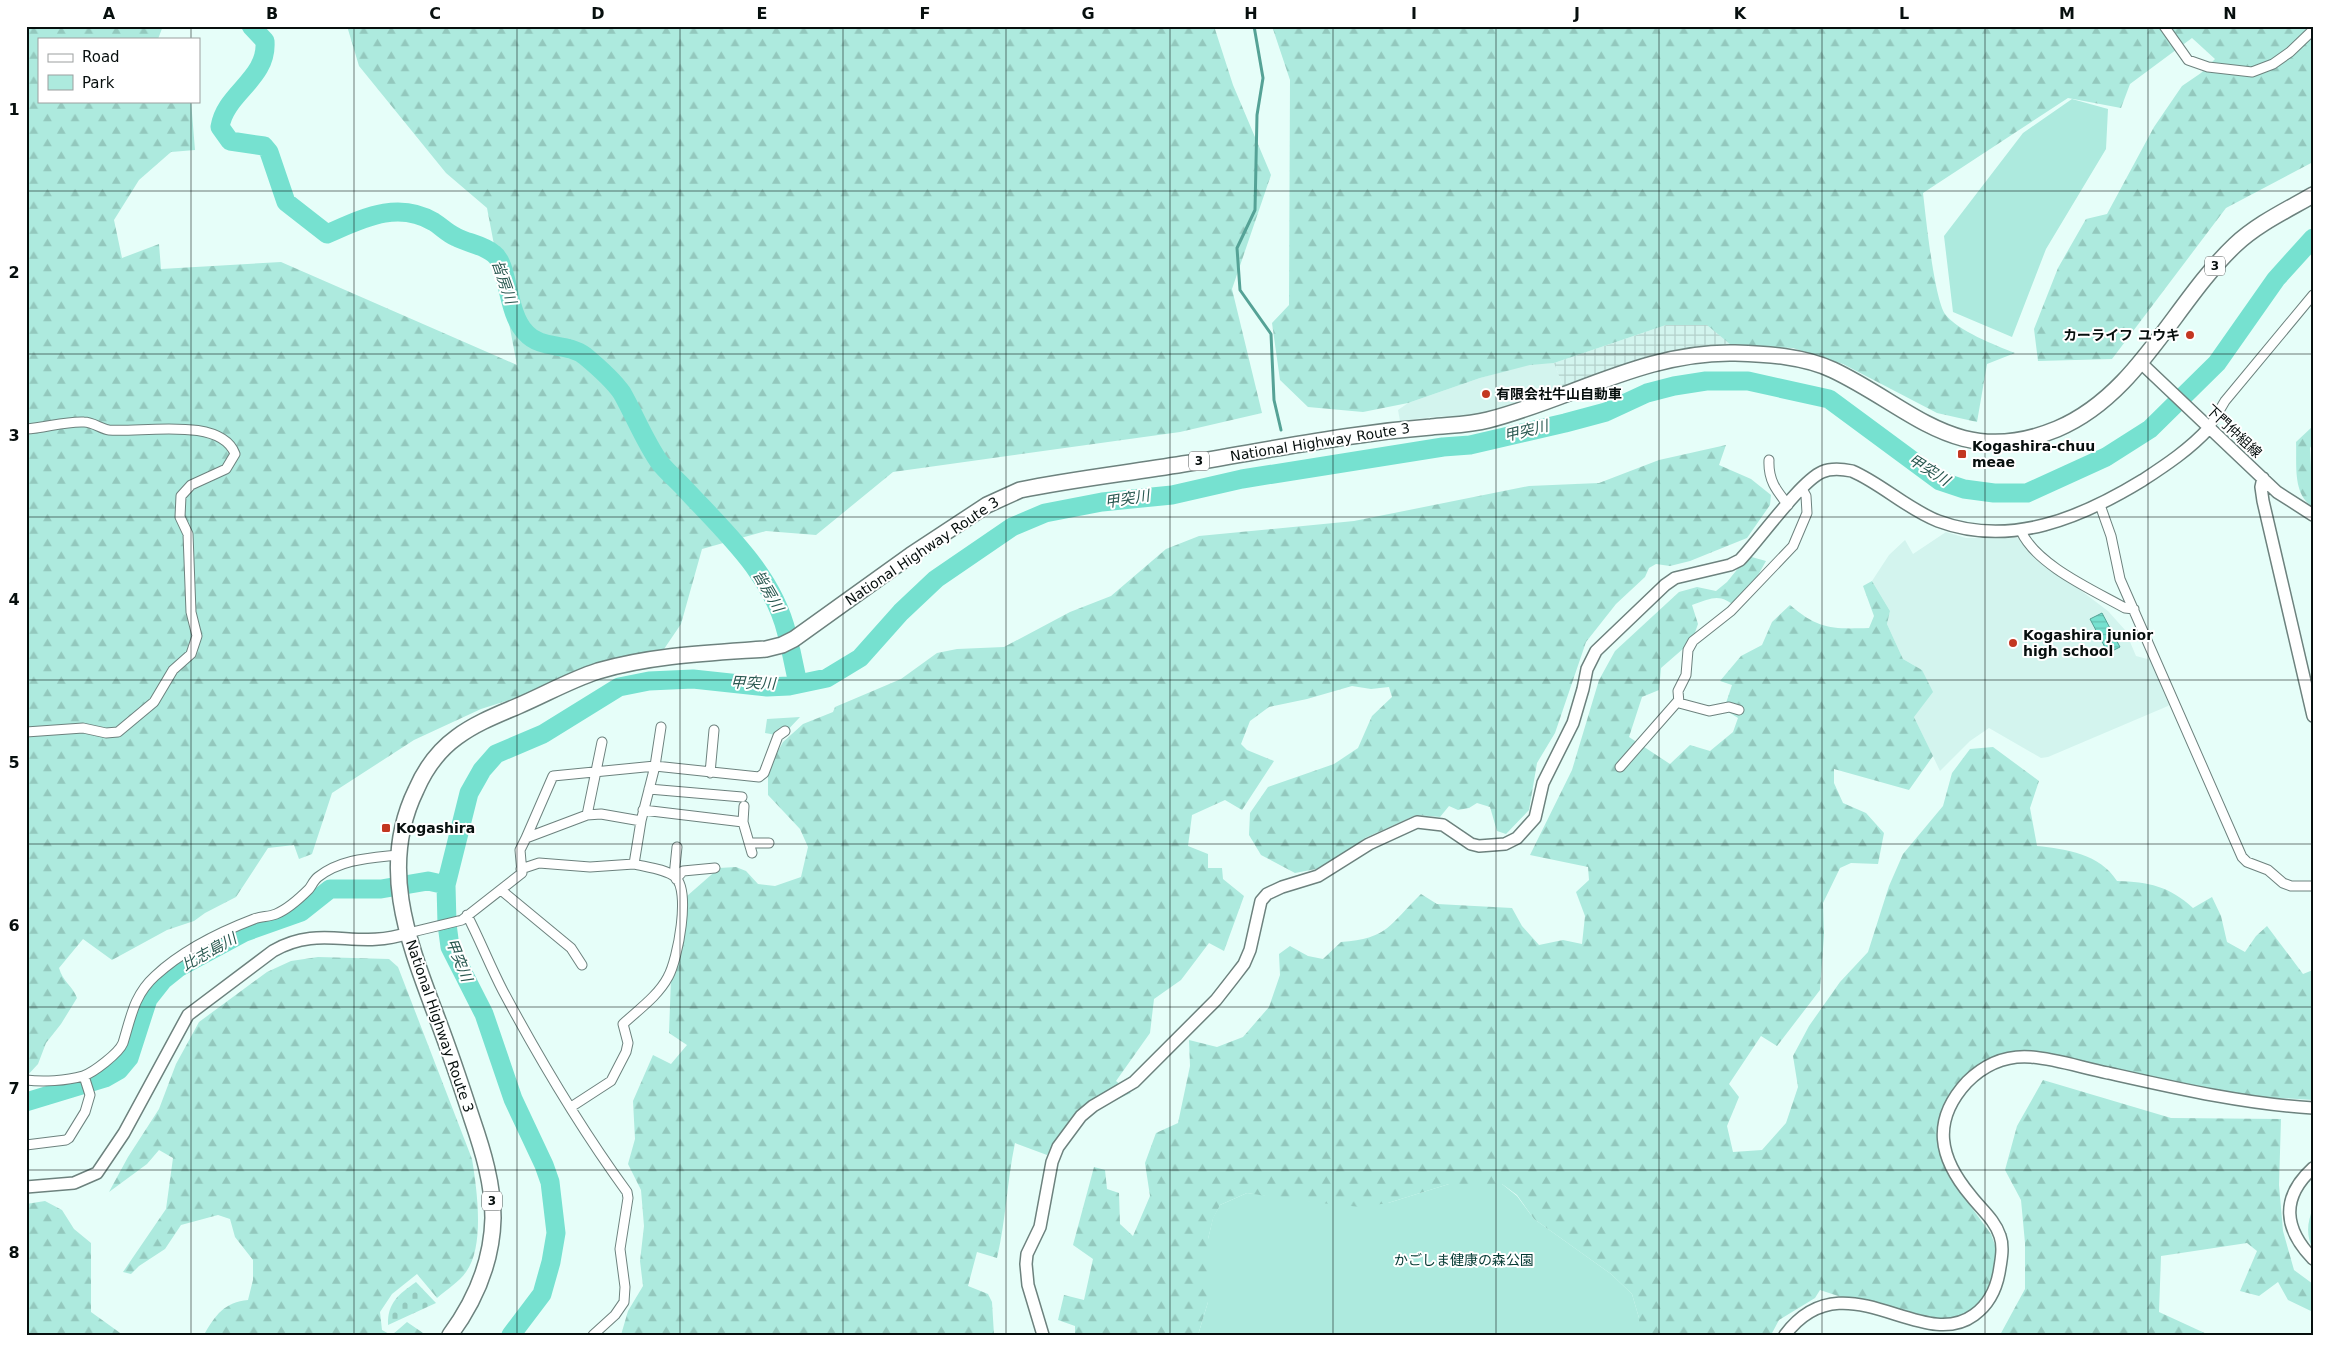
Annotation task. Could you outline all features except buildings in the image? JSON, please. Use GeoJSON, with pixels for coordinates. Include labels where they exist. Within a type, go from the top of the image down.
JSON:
{"type":"FeatureCollection","features":[{"type":"Feature","properties":{"kind":"highway","name":"National Highway Route 3"},"geometry":{"type":"LineString","coordinates":[[450,1335],[471,1302],[480,1282],[489,1250],[493,1220],[492,1197],[483,1150],[454,1062],[413,955],[414,931],[400,899],[397,855],[401,828],[408,806],[421,779],[445,747],[474,725],[584,676],[611,668],[666,656],[766,649],[782,645],[794,639],[911,555],[987,505],[1020,490],[1352,436],[1486,421],[1647,365],[1701,354],[1764,355],[1813,363],[1859,384],[1916,420],[1945,434],[1963,439],[1990,442],[2020,439],[2058,428],[2085,414],[2109,394],[2140,362],[2216,265],[2237,242],[2313,195]]}},
{"type":"Feature","properties":{"kind":"street"},"geometry":{"type":"LineString","coordinates":[[2164,26],[2188,60],[2208,67],[2252,72],[2273,64],[2290,52],[2313,30]]}},
{"type":"Feature","properties":{"kind":"street"},"geometry":{"type":"LineString","coordinates":[[1043,1335],[1028,1285],[1026,1264],[1041,1222],[1049,1178],[1058,1147],[1081,1116],[1093,1106],[1134,1082],[1230,983],[1244,964],[1250,950],[1261,901],[1267,894],[1282,887],[1318,876],[1369,844],[1417,822],[1443,825],[1471,844],[1479,846],[1505,844],[1517,838],[1535,818],[1543,783],[1573,723],[1584,689],[1587,669],[1596,651],[1664,585],[1675,578],[1730,565],[1740,560],[1802,489],[1822,472],[1839,469],[1852,471],[1936,520],[1978,531],[2021,531],[2066,519],[2100,505],[2163,468],[2198,440],[2225,401],[2313,295]]}},
{"type":"Feature","properties":{"kind":"street","name":"下門仲組線"},"geometry":{"type":"LineString","coordinates":[[2140,362],[2277,492],[2313,515]]}},
{"type":"Feature","properties":{"kind":"street"},"geometry":{"type":"LineString","coordinates":[[26,429],[84,422],[107,430],[203,430],[222,438],[232,446],[235,454],[226,469],[191,485],[181,496],[179,506],[180,517],[188,534],[190,612],[197,636],[192,654],[173,670],[154,702],[118,732],[106,733],[84,728],[26,732]]}},
{"type":"Feature","properties":{"kind":"street"},"geometry":{"type":"LineString","coordinates":[[1769,460],[1768,474],[1772,486],[1788,505]]}},
{"type":"Feature","properties":{"kind":"street"},"geometry":{"type":"LineString","coordinates":[[2263,478],[2261,487],[2263,501],[2313,716]]}},
{"type":"Feature","properties":{"kind":"street"},"geometry":{"type":"LineString","coordinates":[[1620,767],[1678,701],[1678,691],[1686,674],[1688,650],[1693,641],[1731,611],[1792,546],[1806,513],[1806,496],[1802,489]]}},
{"type":"Feature","properties":{"kind":"street"},"geometry":{"type":"LineString","coordinates":[[2100,505],[2111,536],[2120,579],[2242,857],[2247,862],[2268,870],[2283,883],[2292,886],[2313,886]]}},
{"type":"Feature","properties":{"kind":"street"},"geometry":{"type":"LineString","coordinates":[[2021,531],[2026,541],[2054,567],[2125,608],[2134,609]]}},
{"type":"Feature","properties":{"kind":"street"},"geometry":{"type":"LineString","coordinates":[[1678,701],[1701,710],[1729,707],[1739,710]]}},
{"type":"Feature","properties":{"kind":"street"},"geometry":{"type":"LineString","coordinates":[[634,864],[643,810],[655,766],[661,727]]}},
{"type":"Feature","properties":{"kind":"street"},"geometry":{"type":"LineString","coordinates":[[710,773],[714,730]]}},
{"type":"Feature","properties":{"kind":"street"},"geometry":{"type":"LineString","coordinates":[[26,1187],[74,1183],[96,1174],[124,1133],[188,1015],[273,951],[288,942],[318,936],[372,941],[394,938],[465,918],[501,890],[522,873],[520,850],[553,776],[655,766],[760,777],[764,773],[778,736],[785,731]]}},
{"type":"Feature","properties":{"kind":"street"},"geometry":{"type":"LineString","coordinates":[[587,814],[602,742]]}},
{"type":"Feature","properties":{"kind":"street"},"geometry":{"type":"LineString","coordinates":[[649,789],[743,802],[743,822],[752,853]]}},
{"type":"Feature","properties":{"kind":"street"},"geometry":{"type":"LineString","coordinates":[[643,810],[743,822]]}},
{"type":"Feature","properties":{"kind":"street"},"geometry":{"type":"LineString","coordinates":[[526,838],[587,814],[601,814],[641,821]]}},
{"type":"Feature","properties":{"kind":"street"},"geometry":{"type":"LineString","coordinates":[[749,842],[769,843]]}},
{"type":"Feature","properties":{"kind":"street"},"geometry":{"type":"LineString","coordinates":[[675,877],[677,846]]}},
{"type":"Feature","properties":{"kind":"street"},"geometry":{"type":"LineString","coordinates":[[26,1080],[39,1082],[84,1076],[116,1053],[122,1044],[126,1026],[137,999],[154,977],[175,961],[233,928],[256,918],[275,915],[293,903],[317,878],[338,865],[362,859],[397,855]]}},
{"type":"Feature","properties":{"kind":"street"},"geometry":{"type":"LineString","coordinates":[[521,870],[539,863],[590,867],[634,864],[675,877],[681,885],[683,904],[677,950],[668,977],[655,994],[623,1024],[628,1043],[626,1052],[611,1082],[570,1107]]}},
{"type":"Feature","properties":{"kind":"street"},"geometry":{"type":"LineString","coordinates":[[675,877],[683,871],[715,868]]}},
{"type":"Feature","properties":{"kind":"street"},"geometry":{"type":"LineString","coordinates":[[501,890],[572,948],[582,965]]}},
{"type":"Feature","properties":{"kind":"street"},"geometry":{"type":"LineString","coordinates":[[465,918],[502,990],[570,1107],[628,1198],[620,1248],[625,1287],[624,1302],[615,1315],[593,1335]]}},
{"type":"Feature","properties":{"kind":"street"},"geometry":{"type":"LineString","coordinates":[[1785,1335],[1800,1318],[1833,1304],[1855,1303],[1924,1322],[1948,1323],[1973,1316],[1988,1300],[1998,1278],[2002,1242],[1995,1224],[1970,1196],[1950,1166],[1945,1156],[1942,1130],[1960,1089],[1974,1075],[1996,1062],[2030,1057],[2179,1088],[2257,1102],[2313,1108]]}},
{"type":"Feature","properties":{"kind":"street"},"geometry":{"type":"LineString","coordinates":[[26,1145],[69,1138],[85,1112],[90,1095],[84,1076]]}},
{"type":"Feature","properties":{"kind":"street"},"geometry":{"type":"LineString","coordinates":[[2313,1168],[2300,1182],[2293,1196],[2290,1215],[2290,1223],[2296,1237],[2313,1259]]}},
{"type":"Feature","properties":{"kind":"shaded area"},"geometry":{"type":"Polygon","coordinates":[[[1666,325],[1708,325],[1730,344],[1680,349],[1640,359],[1563,386],[1554,363],[1666,325]]]}},
{"type":"Feature","properties":{"kind":"shaded area","name":"有限会社牛山自動車"},"geometry":{"type":"Polygon","coordinates":[[[1554,363],[1563,386],[1479,415],[1432,417],[1400,421],[1398,410],[1408,403],[1480,378],[1530,364],[1554,363]]]}},
{"type":"Feature","properties":{"kind":"shaded area","name":"Kogashira junior high school"},"geometry":{"type":"Polygon","coordinates":[[[1946,532],[1966,538],[2018,538],[2034,550],[2051,568],[2108,611],[2125,630],[2136,656],[2151,660],[2170,702],[2168,706],[2048,757],[2041,758],[1989,728],[1970,741],[1940,771],[1914,717],[1922,670],[1903,659],[1887,624],[1890,611],[1872,581],[1889,555],[1905,540],[1913,554],[1946,532]]]}},
{"type":"Feature","properties":{"kind":"shaded area"},"geometry":{"type":"Polygon","coordinates":[[[2102,613],[2120,647],[2108,653],[2090,619],[2102,613]]]}},
{"type":"Feature","properties":{"kind":"green space"},"geometry":{"type":"Polygon","coordinates":[[[26,26],[163,26],[158,38],[38,38],[38,102],[191,102],[195,150],[171,152],[139,180],[114,220],[122,258],[159,244],[161,269],[281,262],[517,365],[487,208],[446,173],[359,66],[347,26],[1214,26],[1233,85],[1271,175],[1232,289],[1262,413],[1180,432],[893,472],[816,535],[766,531],[702,549],[681,624],[662,652],[481,709],[414,740],[332,793],[312,854],[299,859],[294,845],[268,848],[236,897],[194,921],[167,930],[112,960],[83,939],[59,968],[77,998],[61,1024],[46,1043],[38,1064],[26,1077],[26,26]]]}},
{"type":"Feature","properties":{"kind":"green space"},"geometry":{"type":"Polygon","coordinates":[[[1272,26],[2313,26],[2313,162],[2226,208],[2112,359],[2038,361],[2034,329],[2058,268],[2086,219],[2107,214],[2154,127],[2182,86],[2201,73],[2215,59],[2192,38],[2130,84],[2121,108],[2068,98],[1923,193],[1934,275],[1945,314],[1968,332],[2015,353],[1987,364],[1977,422],[1937,413],[1843,364],[1793,348],[1731,345],[1707,325],[1666,325],[1554,363],[1530,365],[1480,378],[1408,403],[1363,412],[1308,407],[1280,380],[1272,323],[1289,305],[1290,80],[1272,26]]]}},
{"type":"Feature","properties":{"kind":"green space"},"geometry":{"type":"Polygon","coordinates":[[[2072,99],[2108,109],[2106,149],[2046,249],[2012,337],[1953,312],[1944,236],[2023,133],[2072,99]]]}},
{"type":"Feature","properties":{"kind":"green space"},"geometry":{"type":"Polygon","coordinates":[[[2313,426],[2313,443],[2310,448],[2313,507],[2306,502],[2299,487],[2296,469],[2296,442],[2313,426]]]}},
{"type":"Feature","properties":{"kind":"green space"},"geometry":{"type":"Polygon","coordinates":[[[1726,445],[1719,465],[1751,479],[1771,495],[1770,505],[1747,538],[1690,561],[1670,566],[1656,564],[1649,568],[1645,577],[1616,604],[1586,642],[1555,733],[1537,763],[1529,810],[1506,834],[1497,831],[1490,807],[1477,803],[1469,808],[1458,810],[1449,806],[1440,817],[1416,815],[1365,838],[1342,855],[1316,869],[1295,873],[1261,855],[1249,835],[1250,813],[1268,787],[1334,764],[1358,748],[1372,716],[1392,697],[1389,687],[1371,689],[1352,686],[1307,699],[1269,707],[1250,721],[1241,744],[1247,750],[1274,761],[1242,810],[1225,800],[1192,815],[1188,846],[1208,854],[1208,868],[1222,868],[1223,879],[1244,896],[1224,951],[1209,943],[1181,980],[1154,999],[1150,1033],[1116,1081],[1131,1093],[1071,1120],[1047,1155],[1015,1143],[997,1258],[977,1252],[968,1286],[988,1294],[992,1302],[994,1335],[621,1335],[628,1311],[643,1286],[640,1261],[644,1226],[641,1190],[628,1164],[635,1139],[633,1101],[653,1055],[671,1064],[687,1045],[669,1033],[671,978],[687,896],[719,868],[736,867],[746,871],[758,884],[775,886],[801,877],[808,847],[800,829],[768,795],[768,769],[783,742],[803,724],[833,712],[835,707],[901,679],[937,653],[957,649],[1004,647],[1070,612],[1111,596],[1166,549],[1199,536],[1354,521],[1529,486],[1599,483],[1659,460],[1726,445]]]}},
{"type":"Feature","properties":{"kind":"green space"},"geometry":{"type":"Polygon","coordinates":[[[1748,556],[1766,561],[1739,609],[1726,600],[1717,598],[1692,605],[1698,624],[1692,641],[1661,668],[1659,690],[1642,697],[1629,737],[1670,764],[1690,745],[1710,751],[1733,732],[1738,718],[1724,709],[1732,685],[1720,681],[1741,656],[1762,645],[1772,622],[1790,605],[1818,624],[1836,628],[1869,628],[1874,616],[1863,586],[1872,581],[1890,611],[1887,624],[1903,659],[1922,670],[1933,692],[1914,717],[1933,756],[1909,790],[1834,769],[1834,783],[1843,803],[1866,813],[1884,833],[1878,864],[1851,863],[1840,868],[1823,903],[1824,935],[1820,990],[1777,1046],[1761,1036],[1729,1084],[1739,1097],[1727,1126],[1733,1152],[1762,1150],[1786,1123],[1798,1087],[1793,1056],[1809,1026],[1840,982],[1868,952],[1889,886],[1903,854],[1943,806],[1952,773],[1970,749],[1993,747],[2039,781],[2030,808],[2037,846],[2082,854],[2101,865],[2117,881],[2149,884],[2167,890],[2193,908],[2212,897],[2221,916],[2227,942],[2245,952],[2256,936],[2267,926],[2303,974],[2313,970],[2313,1100],[2165,1091],[2035,1062],[2012,1062],[1991,1069],[1951,1096],[1937,1127],[1940,1152],[1949,1177],[1991,1234],[2005,1273],[1999,1295],[1983,1316],[1964,1324],[1929,1326],[1820,1290],[1815,1298],[1779,1320],[1771,1335],[1639,1335],[1639,1318],[1632,1294],[1611,1274],[1534,1219],[1517,1195],[1502,1184],[1449,1184],[1388,1203],[1361,1207],[1290,1200],[1247,1193],[1220,1205],[1213,1219],[1208,1239],[1208,1302],[1198,1335],[1075,1335],[1075,1326],[1058,1320],[1064,1295],[1084,1300],[1093,1259],[1073,1245],[1094,1167],[1105,1170],[1107,1189],[1119,1193],[1120,1224],[1133,1236],[1150,1196],[1145,1163],[1156,1133],[1178,1123],[1190,1066],[1189,1040],[1217,1047],[1243,1037],[1269,1007],[1280,975],[1279,954],[1290,946],[1308,956],[1323,959],[1341,942],[1369,937],[1387,928],[1421,894],[1437,904],[1512,908],[1522,926],[1539,945],[1563,940],[1582,944],[1585,916],[1576,892],[1589,880],[1588,867],[1530,855],[1572,770],[1599,680],[1615,651],[1679,592],[1697,587],[1716,591],[1727,582],[1748,556]]]}},
{"type":"Feature","properties":{"kind":"green space"},"geometry":{"type":"Polygon","coordinates":[[[800,717],[782,736],[765,733],[767,719],[800,717]]]}},
{"type":"Feature","properties":{"kind":"green space"},"geometry":{"type":"Polygon","coordinates":[[[318,957],[389,959],[398,967],[472,1159],[478,1217],[476,1248],[472,1261],[463,1276],[437,1298],[417,1274],[392,1294],[380,1312],[382,1330],[391,1335],[204,1335],[212,1321],[227,1307],[240,1301],[248,1300],[253,1280],[253,1260],[235,1237],[230,1219],[218,1215],[181,1225],[165,1249],[139,1266],[131,1274],[123,1272],[166,1209],[173,1158],[159,1150],[147,1164],[109,1192],[128,1157],[159,1109],[176,1064],[199,1022],[267,972],[291,961],[318,957]]]}},
{"type":"Feature","properties":{"kind":"green space"},"geometry":{"type":"Polygon","coordinates":[[[2043,1080],[2171,1118],[2281,1119],[2279,1185],[2283,1231],[2294,1270],[2313,1284],[2313,1312],[2288,1300],[2278,1282],[2259,1296],[2240,1291],[2257,1251],[2247,1243],[2161,1256],[2159,1312],[2209,1335],[2000,1335],[2025,1289],[2025,1243],[2021,1200],[2005,1170],[2017,1126],[2043,1080]]]}},
{"type":"Feature","properties":{"kind":"green space","name":"かごしま健康の森公園"},"geometry":{"type":"Polygon","coordinates":[[[1449,1184],[1502,1184],[1517,1196],[1534,1219],[1611,1274],[1632,1294],[1639,1318],[1639,1335],[1198,1335],[1208,1302],[1208,1239],[1213,1218],[1220,1205],[1247,1193],[1315,1202],[1388,1203],[1449,1184]]]}},
{"type":"Feature","properties":{"kind":"green space"},"geometry":{"type":"Polygon","coordinates":[[[45,1201],[62,1210],[74,1229],[91,1243],[91,1312],[123,1335],[26,1335],[26,1204],[45,1201]]]}},
{"type":"Feature","properties":{"kind":"green space"},"geometry":{"type":"Polygon","coordinates":[[[2313,1208],[2313,1250],[2308,1229],[2313,1208]]]}},
{"type":"Feature","properties":{"kind":"green space"},"geometry":{"type":"Polygon","coordinates":[[[416,1282],[436,1303],[388,1325],[388,1317],[395,1300],[416,1282]]]}},
{"type":"Feature","properties":{"kind":"green space"},"geometry":{"type":"Polygon","coordinates":[[[407,1322],[426,1335],[392,1335],[407,1322]]]}},
{"type":"Feature","properties":{"kind":"waterway","name":"皆房川"},"geometry":{"type":"LineString","coordinates":[[251,26],[265,41],[264,54],[260,66],[223,115],[220,127],[230,141],[264,146],[269,152],[286,202],[327,234],[380,214],[407,212],[434,222],[460,239],[485,248],[494,254],[503,268],[511,302],[519,324],[526,333],[539,342],[570,349],[585,356],[614,383],[622,393],[660,463],[717,522],[759,574],[771,593],[787,634]]}},
{"type":"Feature","properties":{"kind":"waterway"},"geometry":{"type":"LineString","coordinates":[[1254,26],[1263,78],[1257,115],[1255,210],[1237,248],[1240,290],[1271,334],[1274,400],[1281,430]]}},
{"type":"Feature","properties":{"kind":"waterway","name":"甲突川"},"geometry":{"type":"LineString","coordinates":[[511,1335],[542,1294],[551,1262],[556,1233],[550,1182],[513,1099],[484,1014],[450,947],[447,924],[446,885],[469,793],[482,770],[496,754],[543,734],[619,687],[649,681],[693,679],[767,687],[789,686],[827,678],[860,658],[901,612],[936,579],[1012,527],[1045,513],[1102,502],[1172,495],[1242,479],[1443,447],[1470,445],[1606,412],[1647,393],[1674,386],[1706,381],[1748,381],[1829,399],[1940,481],[1964,489],[1994,493],[2027,493],[2106,457],[2150,429],[2217,363],[2276,279],[2313,238]]}},
{"type":"Feature","properties":{"kind":"waterway","name":"皆房川"},"geometry":{"type":"LineString","coordinates":[[791,651],[798,684]]}},
{"type":"Feature","properties":{"kind":"waterway","name":"比志島川"},"geometry":{"type":"LineString","coordinates":[[26,1102],[105,1078],[119,1070],[129,1058],[148,999],[163,980],[178,968],[245,932],[301,912],[330,889],[381,889],[428,881],[446,885]]}},
{"type":"Feature","properties":{"kind":"place","name":"カーライフ ユウキ"},"geometry":{"type":"Point","coordinates":[2190,335]}},
{"type":"Feature","properties":{"kind":"place","name":"有限会社牛山自動車"},"geometry":{"type":"Point","coordinates":[1486,394]}},
{"type":"Feature","properties":{"kind":"place","name":"Kogashira-chuu meae"},"geometry":{"type":"Point","coordinates":[1962,454]}},
{"type":"Feature","properties":{"kind":"place","name":"Kogashira junior high school"},"geometry":{"type":"Point","coordinates":[2013,643]}},
{"type":"Feature","properties":{"kind":"place","name":"Kogashira"},"geometry":{"type":"Point","coordinates":[386,828]}}]}
